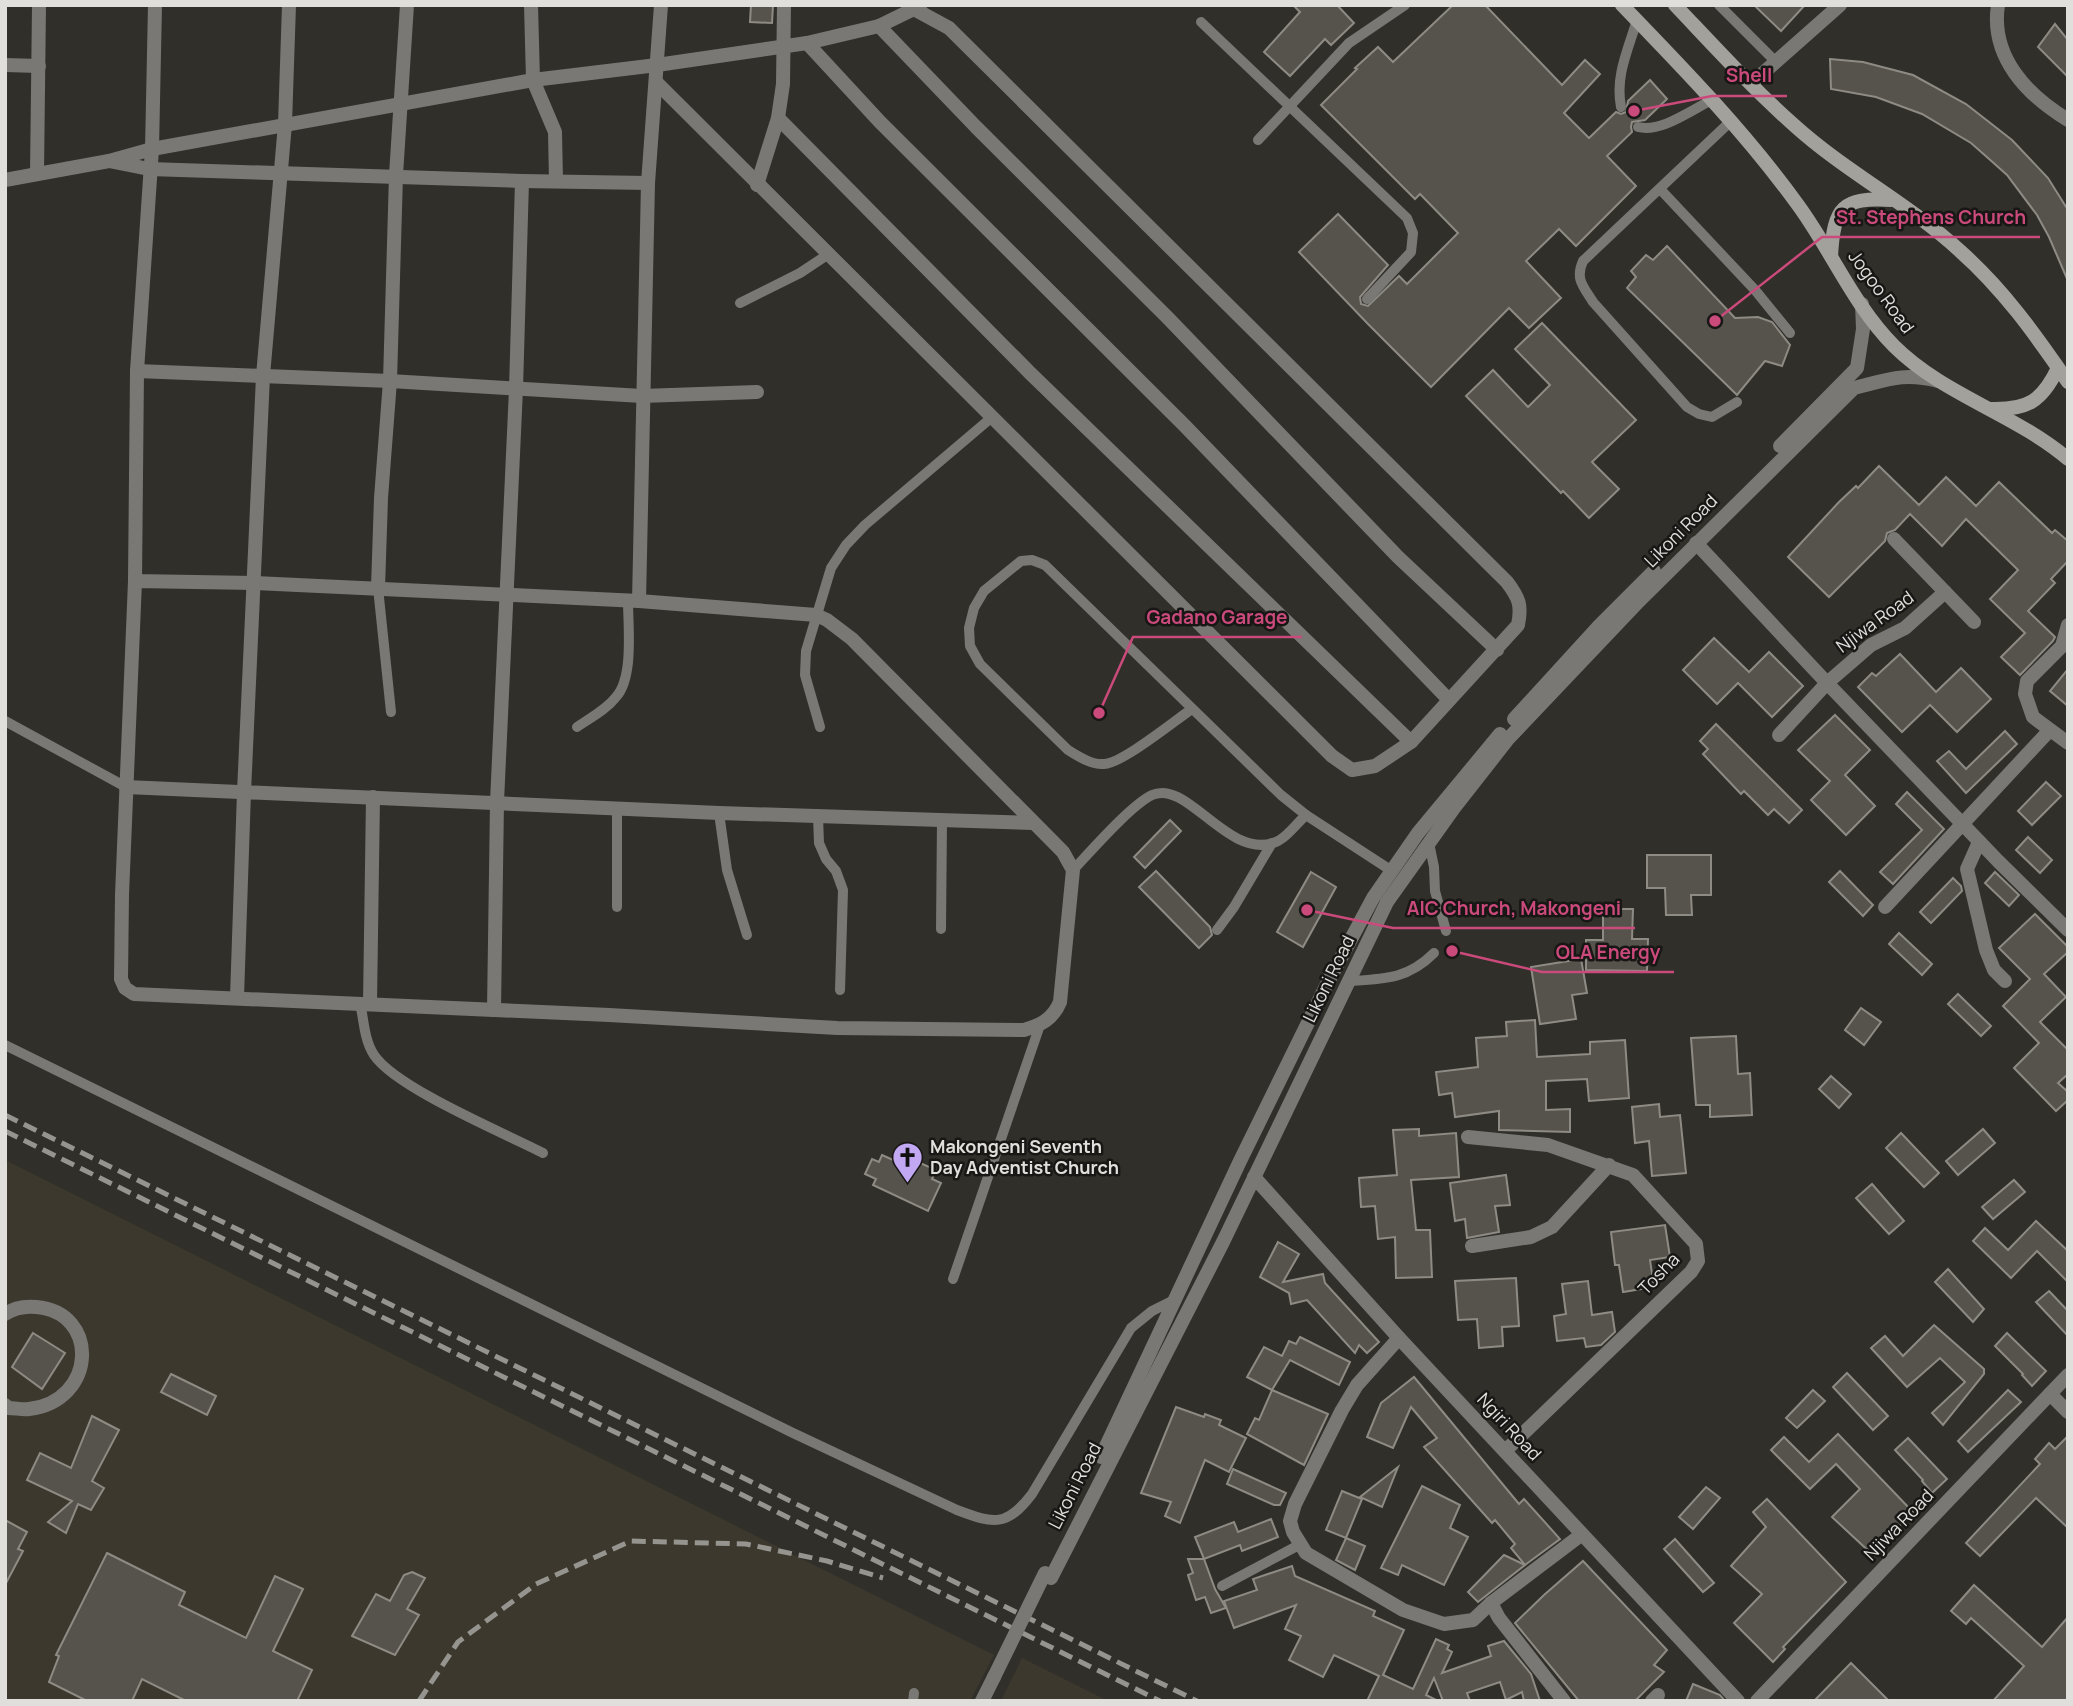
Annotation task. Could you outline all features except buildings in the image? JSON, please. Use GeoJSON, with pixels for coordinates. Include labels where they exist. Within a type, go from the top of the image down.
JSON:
{"type":"FeatureCollection","features":[{"type":"Feature","properties":{"kind":"main road","name":"Jogoo Road"},"geometry":{"type":"LineString","coordinates":[[1622,5],[1731,121],[1797,204],[1862,304],[1894,346],[1942,382],[2029,431],[2068,459]]}},
{"type":"Feature","properties":{"kind":"main road"},"geometry":{"type":"LineString","coordinates":[[1675,5],[1794,125],[1847,169],[1959,250],[1992,281],[2038,338],[2068,382]]}},
{"type":"Feature","properties":{"kind":"main road"},"geometry":{"type":"LineString","coordinates":[[1831,256],[1832,234],[1843,208],[1864,198],[1893,200]]}},
{"type":"Feature","properties":{"kind":"main road"},"geometry":{"type":"LineString","coordinates":[[1991,409],[2022,408],[2032,403],[2041,395],[2059,368]]}},
{"type":"Feature","properties":{"kind":"street"},"geometry":{"type":"LineString","coordinates":[[37,174],[40,5]]}},
{"type":"Feature","properties":{"kind":"street"},"geometry":{"type":"LineString","coordinates":[[135,582],[255,583],[634,601],[816,615],[827,620],[852,639],[1063,852],[1073,870],[1060,1002],[1055,1013],[1040,1025],[1024,1030],[837,1028],[365,1003],[134,994],[125,988],[121,979],[121,967],[135,582],[137,371],[152,149],[155,5]]}},
{"type":"Feature","properties":{"kind":"street"},"geometry":{"type":"LineString","coordinates":[[237,997],[263,376],[285,124],[289,5]]}},
{"type":"Feature","properties":{"kind":"street"},"geometry":{"type":"LineString","coordinates":[[379,588],[381,498],[390,381],[396,175],[407,5]]}},
{"type":"Feature","properties":{"kind":"street"},"geometry":{"type":"LineString","coordinates":[[531,5],[533,80],[555,132],[556,181]]}},
{"type":"Feature","properties":{"kind":"street"},"geometry":{"type":"LineString","coordinates":[[634,601],[648,183],[661,5]]}},
{"type":"Feature","properties":{"kind":"street"},"geometry":{"type":"LineString","coordinates":[[757,185],[778,118],[783,84],[784,5]]}},
{"type":"Feature","properties":{"kind":"street"},"geometry":{"type":"LineString","coordinates":[[1752,83],[1840,5]]}},
{"type":"Feature","properties":{"kind":"street"},"geometry":{"type":"LineString","coordinates":[[1998,5],[1996,19],[1999,43],[2007,64],[2029,90],[2068,120]]}},
{"type":"Feature","properties":{"kind":"street"},"geometry":{"type":"LineString","coordinates":[[5,180],[109,161],[152,149],[533,80],[807,43],[879,26],[917,7],[949,28],[1507,582],[1521,609],[1518,625],[1411,742],[1366,770],[1352,770],[1340,764],[656,82]]}},
{"type":"Feature","properties":{"kind":"street"},"geometry":{"type":"LineString","coordinates":[[879,26],[976,127],[1168,318],[1398,557],[1497,650]]}},
{"type":"Feature","properties":{"kind":"street"},"geometry":{"type":"LineString","coordinates":[[807,43],[880,122],[1185,426],[1448,699]]}},
{"type":"Feature","properties":{"kind":"street"},"geometry":{"type":"LineString","coordinates":[[5,65],[38,66]]}},
{"type":"Feature","properties":{"kind":"street"},"geometry":{"type":"LineString","coordinates":[[778,118],[1030,373],[1411,742]]}},
{"type":"Feature","properties":{"kind":"street"},"geometry":{"type":"LineString","coordinates":[[109,161],[149,169],[648,183]]}},
{"type":"Feature","properties":{"kind":"street"},"geometry":{"type":"LineString","coordinates":[[494,1010],[497,802],[516,389],[522,181]]}},
{"type":"Feature","properties":{"kind":"street","name":"Likoni Road"},"geometry":{"type":"LineString","coordinates":[[989,1701],[1191,1263],[1328,982],[1373,898],[1456,786],[1599,626],[1857,368],[1863,328],[1862,304]]}},
{"type":"Feature","properties":{"kind":"street"},"geometry":{"type":"LineString","coordinates":[[137,371],[390,381],[642,396],[757,392]]}},
{"type":"Feature","properties":{"kind":"street","name":"Likoni Road"},"geometry":{"type":"LineString","coordinates":[[1048,1575],[1208,1271],[1387,902],[1429,843],[1508,739],[1696,543],[1854,388],[1901,376],[1919,376],[1942,382]]}},
{"type":"Feature","properties":{"kind":"street","name":"Njiwa Road"},"geometry":{"type":"LineString","coordinates":[[1894,539],[1974,622]]}},
{"type":"Feature","properties":{"kind":"street"},"geometry":{"type":"LineString","coordinates":[[1696,543],[1979,842],[2068,930]]}},
{"type":"Feature","properties":{"kind":"street","name":"Njiwa Road"},"geometry":{"type":"LineString","coordinates":[[1779,734],[1827,683],[1871,645],[1905,628],[1945,592]]}},
{"type":"Feature","properties":{"kind":"street"},"geometry":{"type":"LineString","coordinates":[[2068,625],[2062,646],[2027,681],[2025,694],[2033,717],[2068,743]]}},
{"type":"Feature","properties":{"kind":"street"},"geometry":{"type":"LineString","coordinates":[[1885,907],[2049,731]]}},
{"type":"Feature","properties":{"kind":"street"},"geometry":{"type":"LineString","coordinates":[[126,787],[719,813],[1033,823]]}},
{"type":"Feature","properties":{"kind":"street"},"geometry":{"type":"LineString","coordinates":[[365,1003],[373,797]]}},
{"type":"Feature","properties":{"kind":"street"},"geometry":{"type":"LineString","coordinates":[[1979,842],[1967,869],[1986,950],[1994,970],[2006,981]]}},
{"type":"Feature","properties":{"kind":"street","name":"Tosha"},"geometry":{"type":"LineString","coordinates":[[1468,1137],[1548,1145],[1609,1165],[1640,1180],[1690,1236],[1699,1252],[1699,1261],[1691,1272],[1505,1451]]}},
{"type":"Feature","properties":{"kind":"street"},"geometry":{"type":"LineString","coordinates":[[1472,1246],[1531,1237],[1552,1227],[1609,1165]]}},
{"type":"Feature","properties":{"kind":"street","name":"Ngiri Road"},"geometry":{"type":"LineString","coordinates":[[1254,1177],[1399,1338],[1738,1701]]}},
{"type":"Feature","properties":{"kind":"street"},"geometry":{"type":"LineString","coordinates":[[5,1314],[26,1306],[45,1307],[62,1315],[75,1329],[82,1346],[82,1364],[76,1382],[64,1396],[28,1409],[6,1408]]}},
{"type":"Feature","properties":{"kind":"street"},"geometry":{"type":"LineString","coordinates":[[1399,1338],[1371,1368],[1347,1401],[1294,1504],[1290,1521],[1299,1545],[1306,1553],[1404,1611],[1444,1624],[1473,1620],[1491,1603],[1581,1535]]}},
{"type":"Feature","properties":{"kind":"street","name":"Njiwa Road"},"geometry":{"type":"LineString","coordinates":[[1757,1701],[2068,1375]]}},
{"type":"Feature","properties":{"kind":"street"},"geometry":{"type":"LineString","coordinates":[[2050,1394],[2068,1412]]}},
{"type":"Feature","properties":{"kind":"street"},"geometry":{"type":"LineString","coordinates":[[1491,1603],[1499,1618],[1564,1701]]}},
{"type":"Feature","properties":{"kind":"street","name":"Likoni Road"},"geometry":{"type":"LineString","coordinates":[[982,1701],[997,1679]]}},
{"type":"Feature","properties":{"kind":"lane"},"geometry":{"type":"LineString","coordinates":[[1258,140],[1349,43],[1405,5]]}},
{"type":"Feature","properties":{"kind":"lane"},"geometry":{"type":"LineString","coordinates":[[1719,5],[1776,61]]}},
{"type":"Feature","properties":{"kind":"lane"},"geometry":{"type":"LineString","coordinates":[[1621,107],[1618,90],[1620,74],[1637,20]]}},
{"type":"Feature","properties":{"kind":"lane"},"geometry":{"type":"LineString","coordinates":[[1201,22],[1407,218],[1413,233],[1411,252],[1367,299]]}},
{"type":"Feature","properties":{"kind":"lane"},"geometry":{"type":"LineString","coordinates":[[1638,127],[1647,129],[1658,126],[1712,100]]}},
{"type":"Feature","properties":{"kind":"lane"},"geometry":{"type":"LineString","coordinates":[[1731,121],[1583,261],[1578,272],[1581,284],[1593,302],[1687,407],[1712,417],[1737,402]]}},
{"type":"Feature","properties":{"kind":"lane"},"geometry":{"type":"LineString","coordinates":[[1660,189],[1755,290],[1790,333]]}},
{"type":"Feature","properties":{"kind":"lane"},"geometry":{"type":"LineString","coordinates":[[740,303],[800,273],[827,255]]}},
{"type":"Feature","properties":{"kind":"lane"},"geometry":{"type":"LineString","coordinates":[[820,727],[805,675],[806,651],[831,568],[846,545],[864,525],[991,418]]}},
{"type":"Feature","properties":{"kind":"lane"},"geometry":{"type":"LineString","coordinates":[[1192,709],[1121,758],[1104,764],[1086,760],[1068,750],[980,664],[970,646],[969,628],[974,608],[984,591],[1021,561],[1032,560],[1045,565],[1280,795],[1392,871]]}},
{"type":"Feature","properties":{"kind":"lane"},"geometry":{"type":"LineString","coordinates":[[379,588],[391,712]]}},
{"type":"Feature","properties":{"kind":"lane"},"geometry":{"type":"LineString","coordinates":[[577,727],[608,706],[618,695],[624,682],[634,601]]}},
{"type":"Feature","properties":{"kind":"lane"},"geometry":{"type":"LineString","coordinates":[[5,721],[126,787]]}},
{"type":"Feature","properties":{"kind":"lane"},"geometry":{"type":"LineString","coordinates":[[1073,870],[1138,805],[1153,794],[1166,792],[1179,797],[1220,829],[1238,838],[1254,844],[1272,843]]}},
{"type":"Feature","properties":{"kind":"lane"},"geometry":{"type":"LineString","coordinates":[[617,808],[617,907]]}},
{"type":"Feature","properties":{"kind":"lane"},"geometry":{"type":"LineString","coordinates":[[719,813],[727,870],[747,935]]}},
{"type":"Feature","properties":{"kind":"lane"},"geometry":{"type":"LineString","coordinates":[[1217,930],[1272,843],[1306,815]]}},
{"type":"Feature","properties":{"kind":"lane"},"geometry":{"type":"LineString","coordinates":[[818,816],[819,843],[826,859],[836,871],[843,890],[840,990]]}},
{"type":"Feature","properties":{"kind":"lane"},"geometry":{"type":"LineString","coordinates":[[941,929],[942,820]]}},
{"type":"Feature","properties":{"kind":"lane"},"geometry":{"type":"LineString","coordinates":[[1429,843],[1435,891],[1446,931]]}},
{"type":"Feature","properties":{"kind":"lane"},"geometry":{"type":"LineString","coordinates":[[1349,981],[1390,979],[1420,967],[1434,953]]}},
{"type":"Feature","properties":{"kind":"lane"},"geometry":{"type":"LineString","coordinates":[[365,1003],[368,1044],[375,1058],[390,1072],[428,1096],[543,1153]]}},
{"type":"Feature","properties":{"kind":"lane"},"geometry":{"type":"LineString","coordinates":[[953,1279],[1040,1025]]}},
{"type":"Feature","properties":{"kind":"lane"},"geometry":{"type":"LineString","coordinates":[[5,1045],[793,1433],[981,1520],[997,1521],[1019,1510],[1032,1493],[1131,1328],[1152,1311],[1174,1300]]}},
{"type":"Feature","properties":{"kind":"lane"},"geometry":{"type":"LineString","coordinates":[[1191,1263],[1208,1271]]}},
{"type":"Feature","properties":{"kind":"lane"},"geometry":{"type":"LineString","coordinates":[[1222,1586],[1299,1545]]}},
{"type":"Feature","properties":{"kind":"shaded area"},"geometry":{"type":"Polygon","coordinates":[[[5,1160],[994,1655],[970,1701],[5,1701],[5,1160]]]}},
{"type":"Feature","properties":{"kind":"shaded area"},"geometry":{"type":"Polygon","coordinates":[[[1022,1658],[1108,1701],[1001,1701],[1022,1658]]]}},
{"type":"Feature","properties":{"kind":"railway"},"geometry":{"type":"LineString","coordinates":[[5,1115],[1197,1701]]}},
{"type":"Feature","properties":{"kind":"railway"},"geometry":{"type":"LineString","coordinates":[[5,1131],[1160,1701]]}},
{"type":"Feature","properties":{"kind":"railway"},"geometry":{"type":"LineString","coordinates":[[419,1701],[458,1642],[536,1584],[631,1541],[746,1544],[827,1561],[883,1578]]}},
{"type":"Feature","properties":{"kind":"place","name":"Shell"},"geometry":{"type":"Point","coordinates":[1634,111]}},
{"type":"Feature","properties":{"kind":"place","name":"St. Stephens Church"},"geometry":{"type":"Point","coordinates":[1715,321]}},
{"type":"Feature","properties":{"kind":"place","name":"Gadano Garage"},"geometry":{"type":"Point","coordinates":[1099,713]}},
{"type":"Feature","properties":{"kind":"place","name":"AIC Church, Makongeni"},"geometry":{"type":"Point","coordinates":[1307,910]}},
{"type":"Feature","properties":{"kind":"place","name":"OLA Energy"},"geometry":{"type":"Point","coordinates":[1452,951]}},
{"type":"Feature","properties":{"kind":"place","name":"Makongeni Seventh Day Adventist Church"},"geometry":{"type":"Point","coordinates":[907,1184]}}]}
